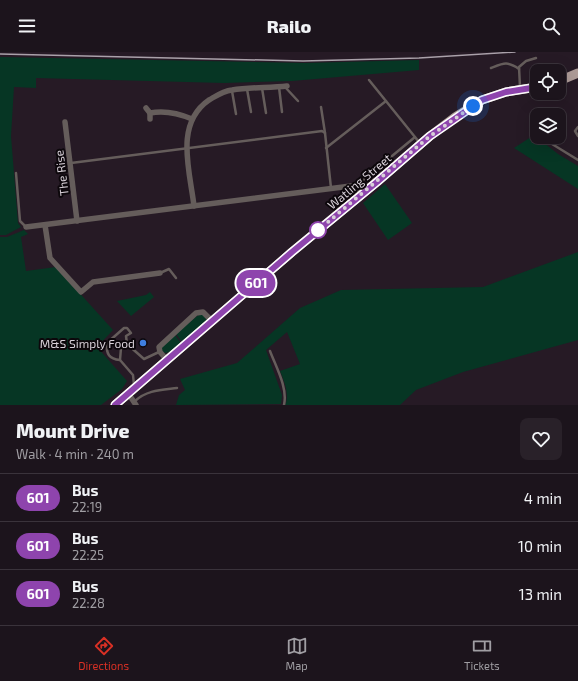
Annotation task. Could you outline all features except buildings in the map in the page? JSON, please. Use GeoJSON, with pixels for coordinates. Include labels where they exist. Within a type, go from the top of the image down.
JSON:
{"type":"FeatureCollection","features":[{"type":"Feature","properties":{"kind":"main road"},"geometry":{"type":"LineString","coordinates":[[566,78],[578,73]]}},
{"type":"Feature","properties":{"kind":"main road","name":"Watling Street"},"geometry":{"type":"LineString","coordinates":[[115,405],[212,321],[387,174],[409,148],[418,141],[482,100],[506,92],[530,88]]}},
{"type":"Feature","properties":{"kind":"street"},"geometry":{"type":"LineString","coordinates":[[194,206],[187,148],[188,132],[192,119],[204,104],[224,92],[232,90],[283,87]]}},
{"type":"Feature","properties":{"kind":"street"},"geometry":{"type":"LineString","coordinates":[[149,113],[162,111],[182,114],[192,119]]}},
{"type":"Feature","properties":{"kind":"street","name":"The Rise"},"geometry":{"type":"LineString","coordinates":[[65,122],[78,221]]}},
{"type":"Feature","properties":{"kind":"street"},"geometry":{"type":"LineString","coordinates":[[26,227],[351,186],[355,187],[362,194]]}},
{"type":"Feature","properties":{"kind":"street"},"geometry":{"type":"LineString","coordinates":[[45,225],[50,258],[80,292],[93,282],[160,273]]}},
{"type":"Feature","properties":{"kind":"street"},"geometry":{"type":"LineString","coordinates":[[167,360],[160,352],[160,345],[196,313],[203,312],[212,321]]}},
{"type":"Feature","properties":{"kind":"street"},"geometry":{"type":"LineString","coordinates":[[132,390],[136,403]]}},
{"type":"Feature","properties":{"kind":"lane"},"geometry":{"type":"LineString","coordinates":[[520,89],[519,69],[526,61],[536,58]]}},
{"type":"Feature","properties":{"kind":"lane"},"geometry":{"type":"LineString","coordinates":[[491,68],[510,63],[519,69]]}},
{"type":"Feature","properties":{"kind":"lane"},"geometry":{"type":"LineString","coordinates":[[369,80],[418,141]]}},
{"type":"Feature","properties":{"kind":"lane"},"geometry":{"type":"LineString","coordinates":[[283,87],[298,101]]}},
{"type":"Feature","properties":{"kind":"lane"},"geometry":{"type":"LineString","coordinates":[[282,112],[283,87]]}},
{"type":"Feature","properties":{"kind":"lane"},"geometry":{"type":"LineString","coordinates":[[262,88],[266,113]]}},
{"type":"Feature","properties":{"kind":"lane"},"geometry":{"type":"LineString","coordinates":[[247,89],[251,112]]}},
{"type":"Feature","properties":{"kind":"lane"},"geometry":{"type":"LineString","coordinates":[[232,90],[236,114]]}},
{"type":"Feature","properties":{"kind":"lane"},"geometry":{"type":"LineString","coordinates":[[326,148],[386,101]]}},
{"type":"Feature","properties":{"kind":"lane"},"geometry":{"type":"LineString","coordinates":[[321,107],[331,188]]}},
{"type":"Feature","properties":{"kind":"lane"},"geometry":{"type":"LineString","coordinates":[[578,127],[576,131],[578,136]]}},
{"type":"Feature","properties":{"kind":"lane"},"geometry":{"type":"LineString","coordinates":[[70,163],[322,131],[325,133]]}},
{"type":"Feature","properties":{"kind":"lane"},"geometry":{"type":"LineString","coordinates":[[552,144],[578,160]]}},
{"type":"Feature","properties":{"kind":"lane"},"geometry":{"type":"LineString","coordinates":[[363,180],[388,160],[409,148]]}},
{"type":"Feature","properties":{"kind":"lane"},"geometry":{"type":"LineString","coordinates":[[388,160],[394,167]]}},
{"type":"Feature","properties":{"kind":"lane"},"geometry":{"type":"LineString","coordinates":[[380,166],[387,174]]}},
{"type":"Feature","properties":{"kind":"lane"},"geometry":{"type":"LineString","coordinates":[[16,172],[20,221],[26,227]]}},
{"type":"Feature","properties":{"kind":"lane"},"geometry":{"type":"LineString","coordinates":[[372,173],[379,180]]}},
{"type":"Feature","properties":{"kind":"lane"},"geometry":{"type":"LineString","coordinates":[[160,273],[169,269],[176,278]]}},
{"type":"Feature","properties":{"kind":"lane"},"geometry":{"type":"LineString","coordinates":[[132,390],[133,375],[120,360],[113,359],[108,356],[107,343],[124,328],[127,328],[131,332],[126,336],[127,344],[144,359],[160,352]]}},
{"type":"Feature","properties":{"kind":"lane"},"geometry":{"type":"LineString","coordinates":[[120,360],[121,348],[127,344]]}},
{"type":"Feature","properties":{"kind":"lane"},"geometry":{"type":"LineString","coordinates":[[270,351],[282,383],[284,405]]}},
{"type":"Feature","properties":{"kind":"lane"},"geometry":{"type":"LineString","coordinates":[[136,403],[142,394],[151,391],[177,388]]}},
{"type":"Feature","properties":{"kind":"green space"},"geometry":{"type":"Polygon","coordinates":[[[0,57],[305,63],[419,60],[419,70],[292,81],[224,83],[36,78],[36,88],[14,87],[11,136],[18,223],[21,227],[6,235],[0,235],[0,57]]]}},
{"type":"Feature","properties":{"kind":"green space"},"geometry":{"type":"Polygon","coordinates":[[[530,138],[530,144],[545,144],[558,154],[578,166],[578,189],[514,148],[530,138]]]}},
{"type":"Feature","properties":{"kind":"green space"},"geometry":{"type":"Polygon","coordinates":[[[385,184],[412,223],[388,240],[363,203],[385,184]]]}},
{"type":"Feature","properties":{"kind":"green space"},"geometry":{"type":"Polygon","coordinates":[[[24,230],[28,234],[21,237],[26,271],[56,267],[113,330],[97,347],[127,381],[122,389],[101,405],[0,405],[0,237],[7,237],[24,230]]]}},
{"type":"Feature","properties":{"kind":"green space"},"geometry":{"type":"Polygon","coordinates":[[[578,252],[578,340],[463,372],[416,390],[400,405],[285,405],[287,393],[280,371],[300,364],[287,332],[266,350],[282,395],[281,404],[176,405],[179,395],[185,390],[180,379],[237,363],[300,308],[341,290],[483,287],[578,252]]]}},
{"type":"Feature","properties":{"kind":"green space"},"geometry":{"type":"Polygon","coordinates":[[[150,292],[154,297],[131,316],[117,301],[146,295],[150,292]]]}},
{"type":"Feature","properties":{"kind":"green space"},"geometry":{"type":"Polygon","coordinates":[[[202,314],[207,318],[206,321],[182,342],[176,334],[197,316],[202,314]]]}},
{"type":"Feature","properties":{"kind":"green space"},"geometry":{"type":"Polygon","coordinates":[[[175,335],[181,343],[171,352],[165,353],[162,351],[162,346],[175,335]]]}},
{"type":"Feature","properties":{"kind":"railway"},"geometry":{"type":"LineString","coordinates":[[0,54],[303,61],[419,58],[515,52]]}},
{"type":"Feature","properties":{"kind":"bus line","name":"601"},"geometry":{"type":"LineString","coordinates":[[115,405],[292,252],[430,136],[455,117],[482,100],[493,95],[530,88]]}},
{"type":"Feature","properties":{"kind":"place","name":"M&S Simply Food"},"geometry":{"type":"Point","coordinates":[143,343]}},
{"type":"Feature","properties":{"kind":"route"},"geometry":{"type":"LineString","coordinates":[[318,230],[315,233],[430,136],[455,117],[473,106]]}}]}
